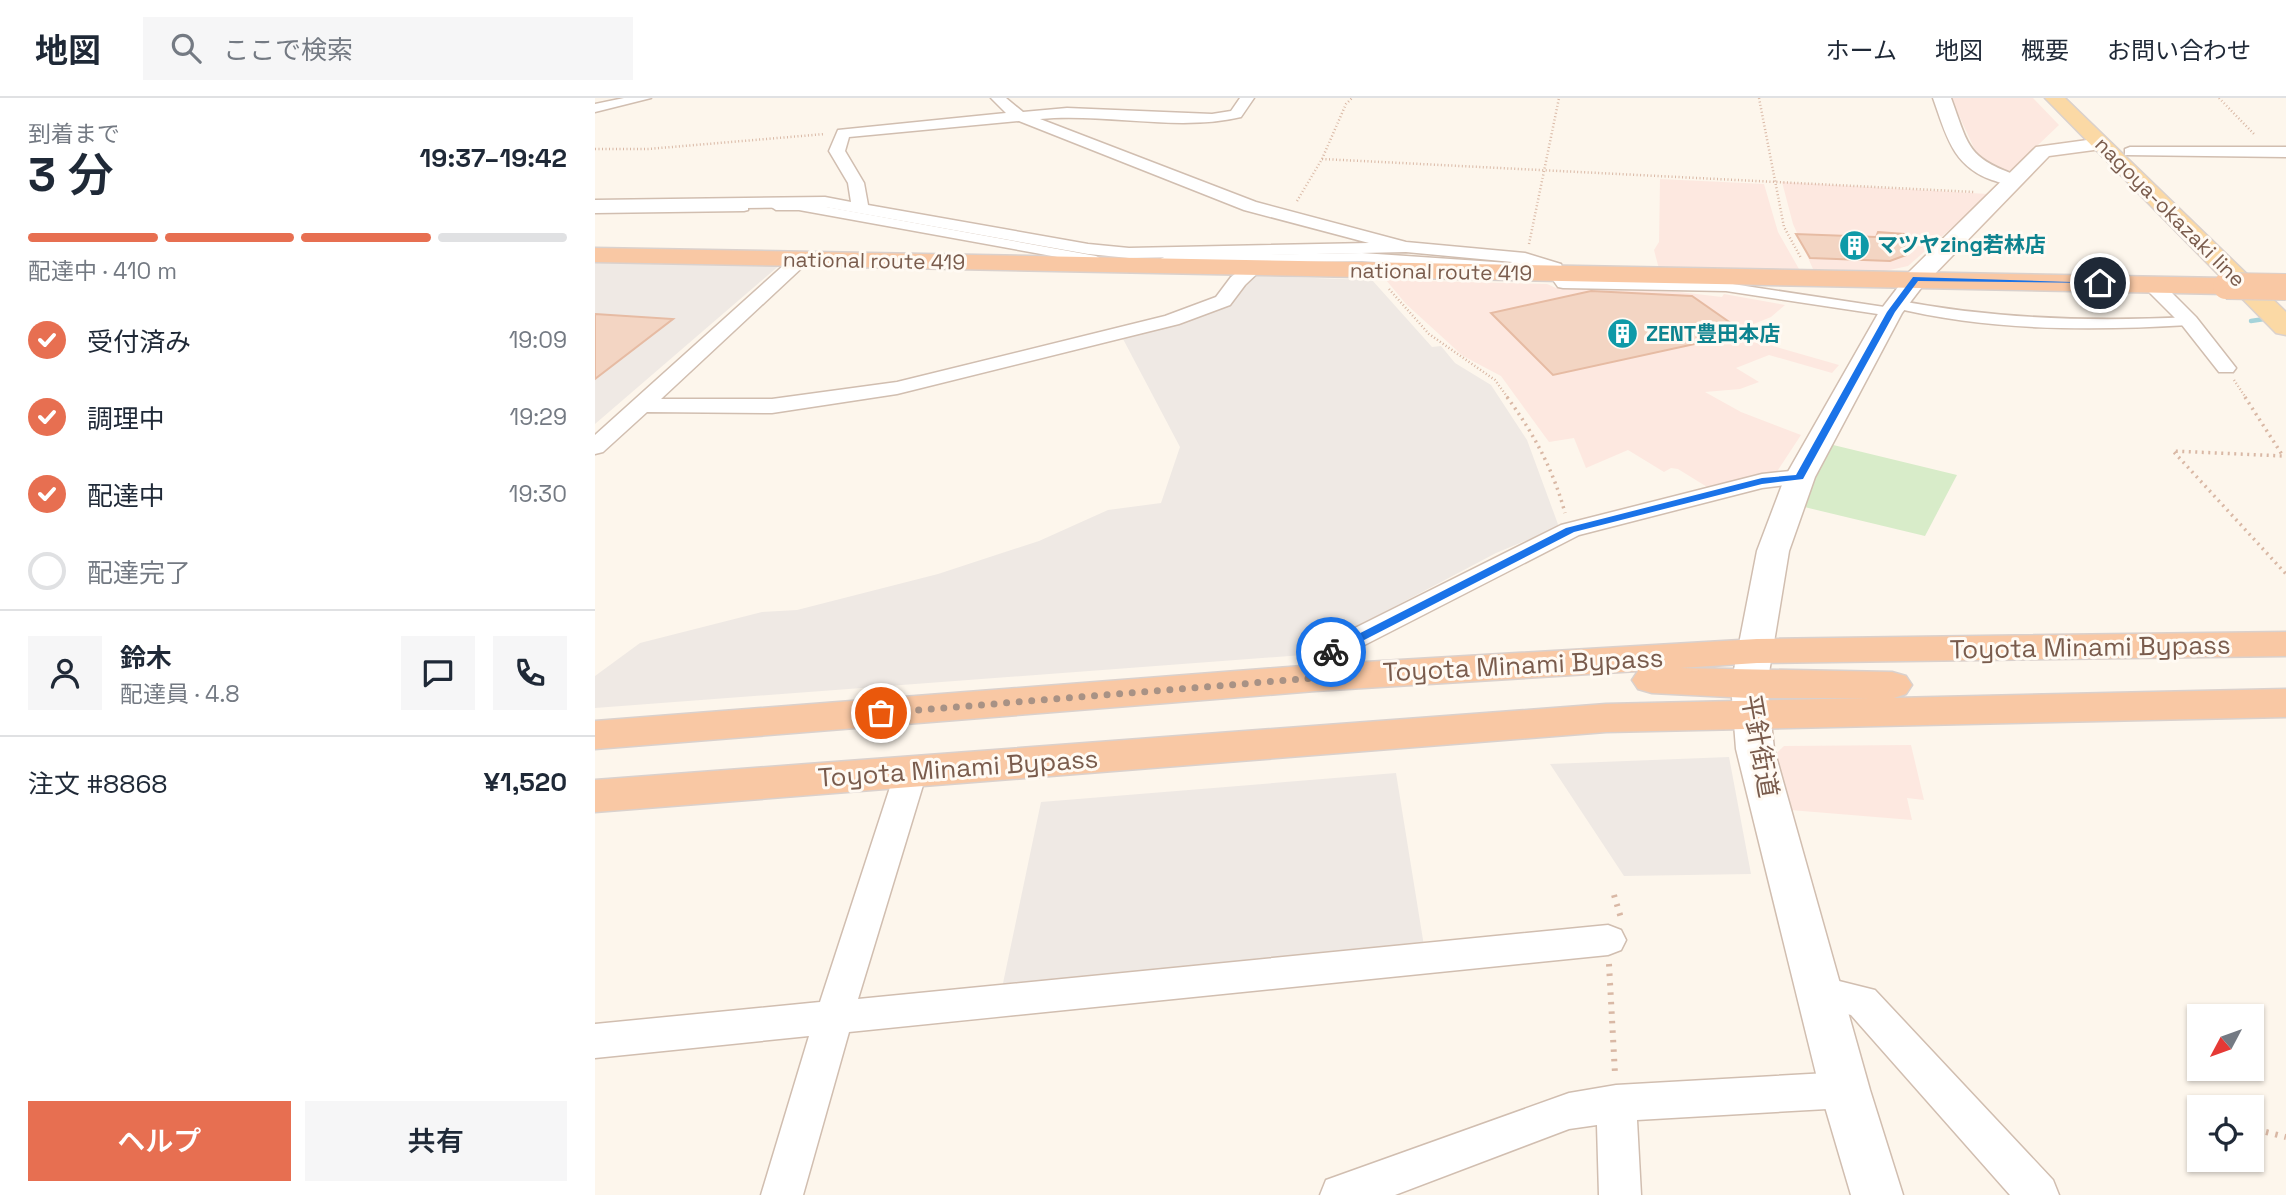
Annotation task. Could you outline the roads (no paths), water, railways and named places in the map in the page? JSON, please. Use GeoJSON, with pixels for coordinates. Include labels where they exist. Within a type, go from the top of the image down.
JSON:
{"type":"FeatureCollection","features":[{"type":"Feature","properties":{"kind":"highway","name":"national route 419"},"geometry":{"type":"LineString","coordinates":[[595,255],[1555,273],[1691,282],[1811,276],[2286,287]]}},
{"type":"Feature","properties":{"kind":"highway","name":"Toyota Minami Bypass"},"geometry":{"type":"LineString","coordinates":[[595,796],[1606,718],[1752,683],[1927,649],[2286,644]]}},
{"type":"Feature","properties":{"kind":"highway"},"geometry":{"type":"LineString","coordinates":[[1927,649],[2125,660],[2286,658]]}},
{"type":"Feature","properties":{"kind":"highway","name":"Toyota Minami Bypass"},"geometry":{"type":"LineString","coordinates":[[595,736],[1315,678],[1752,683],[2277,703]]}},
{"type":"Feature","properties":{"kind":"highway"},"geometry":{"type":"LineString","coordinates":[[1264,682],[1457,694],[1671,678],[1752,683]]}},
{"type":"Feature","properties":{"kind":"highway"},"geometry":{"type":"LineString","coordinates":[[595,781],[654,791]]}},
{"type":"Feature","properties":{"kind":"main road","name":"nagoya-okazaki line"},"geometry":{"type":"LineString","coordinates":[[2054,98],[2286,327]]}},
{"type":"Feature","properties":{"kind":"main road","name":"nagoya-okazaki line"},"geometry":{"type":"LineString","coordinates":[[2069,98],[2130,152],[2286,304]]}},
{"type":"Feature","properties":{"kind":"main road"},"geometry":{"type":"LineString","coordinates":[[1916,279],[2043,151],[2102,144]]}},
{"type":"Feature","properties":{"kind":"street"},"geometry":{"type":"LineString","coordinates":[[595,121],[595,108],[644,98]]}},
{"type":"Feature","properties":{"kind":"street"},"geometry":{"type":"LineString","coordinates":[[998,98],[1020,116],[1202,190],[1288,217],[1406,247],[1528,260],[1555,268],[1555,273]]}},
{"type":"Feature","properties":{"kind":"street"},"geometry":{"type":"LineString","coordinates":[[860,207],[856,183],[837,151],[843,133],[1067,112],[1212,118],[1236,114],[1247,98]]}},
{"type":"Feature","properties":{"kind":"street"},"geometry":{"type":"LineString","coordinates":[[1942,98],[1962,154],[1970,164],[2006,187]]}},
{"type":"Feature","properties":{"kind":"street"},"geometry":{"type":"LineString","coordinates":[[2130,152],[2286,152]]}},
{"type":"Feature","properties":{"kind":"street"},"geometry":{"type":"LineString","coordinates":[[595,207],[799,202],[860,207],[1104,251],[1365,250],[1406,247]]}},
{"type":"Feature","properties":{"kind":"street"},"geometry":{"type":"LineString","coordinates":[[595,207],[799,206],[952,236],[1105,261],[1362,257],[1510,267],[1528,260]]}},
{"type":"Feature","properties":{"kind":"street"},"geometry":{"type":"LineString","coordinates":[[595,447],[801,259]]}},
{"type":"Feature","properties":{"kind":"street"},"geometry":{"type":"LineString","coordinates":[[641,405],[772,406],[897,388],[1172,320],[1223,301],[1238,281],[1254,268]]}},
{"type":"Feature","properties":{"kind":"street","name":"平針街道"},"geometry":{"type":"LineString","coordinates":[[1877,1195],[1845,1090],[1755,749],[1752,683],[1773,551],[1800,477],[1893,308],[1916,279]]}},
{"type":"Feature","properties":{"kind":"street"},"geometry":{"type":"LineString","coordinates":[[1691,282],[1893,308],[2068,326],[2189,321]]}},
{"type":"Feature","properties":{"kind":"street"},"geometry":{"type":"LineString","coordinates":[[2152,284],[2189,321],[2226,368]]}},
{"type":"Feature","properties":{"kind":"street"},"geometry":{"type":"LineString","coordinates":[[1315,678],[1333,650],[1570,530],[1762,481],[1800,477]]}},
{"type":"Feature","properties":{"kind":"street"},"geometry":{"type":"LineString","coordinates":[[782,1195],[833,1020],[912,772]]}},
{"type":"Feature","properties":{"kind":"street"},"geometry":{"type":"LineString","coordinates":[[595,1041],[833,1020],[1608,940]]}},
{"type":"Feature","properties":{"kind":"street"},"geometry":{"type":"LineString","coordinates":[[1819,992],[1862,1001],[2038,1195]]}},
{"type":"Feature","properties":{"kind":"street"},"geometry":{"type":"LineString","coordinates":[[1341,1195],[1569,1111],[1616,1103],[1845,1090]]}},
{"type":"Feature","properties":{"kind":"street"},"geometry":{"type":"LineString","coordinates":[[1616,1103],[1620,1195]]}},
{"type":"Feature","properties":{"kind":"waterway"},"geometry":{"type":"LineString","coordinates":[[2251,321],[2271,318]]}},
{"type":"Feature","properties":{"kind":"place","name":"マツヤzing若林店"},"geometry":{"type":"Point","coordinates":[1854,245]}},
{"type":"Feature","properties":{"kind":"place","name":"ZENT豊田本店"},"geometry":{"type":"Point","coordinates":[1623,334]}}]}
